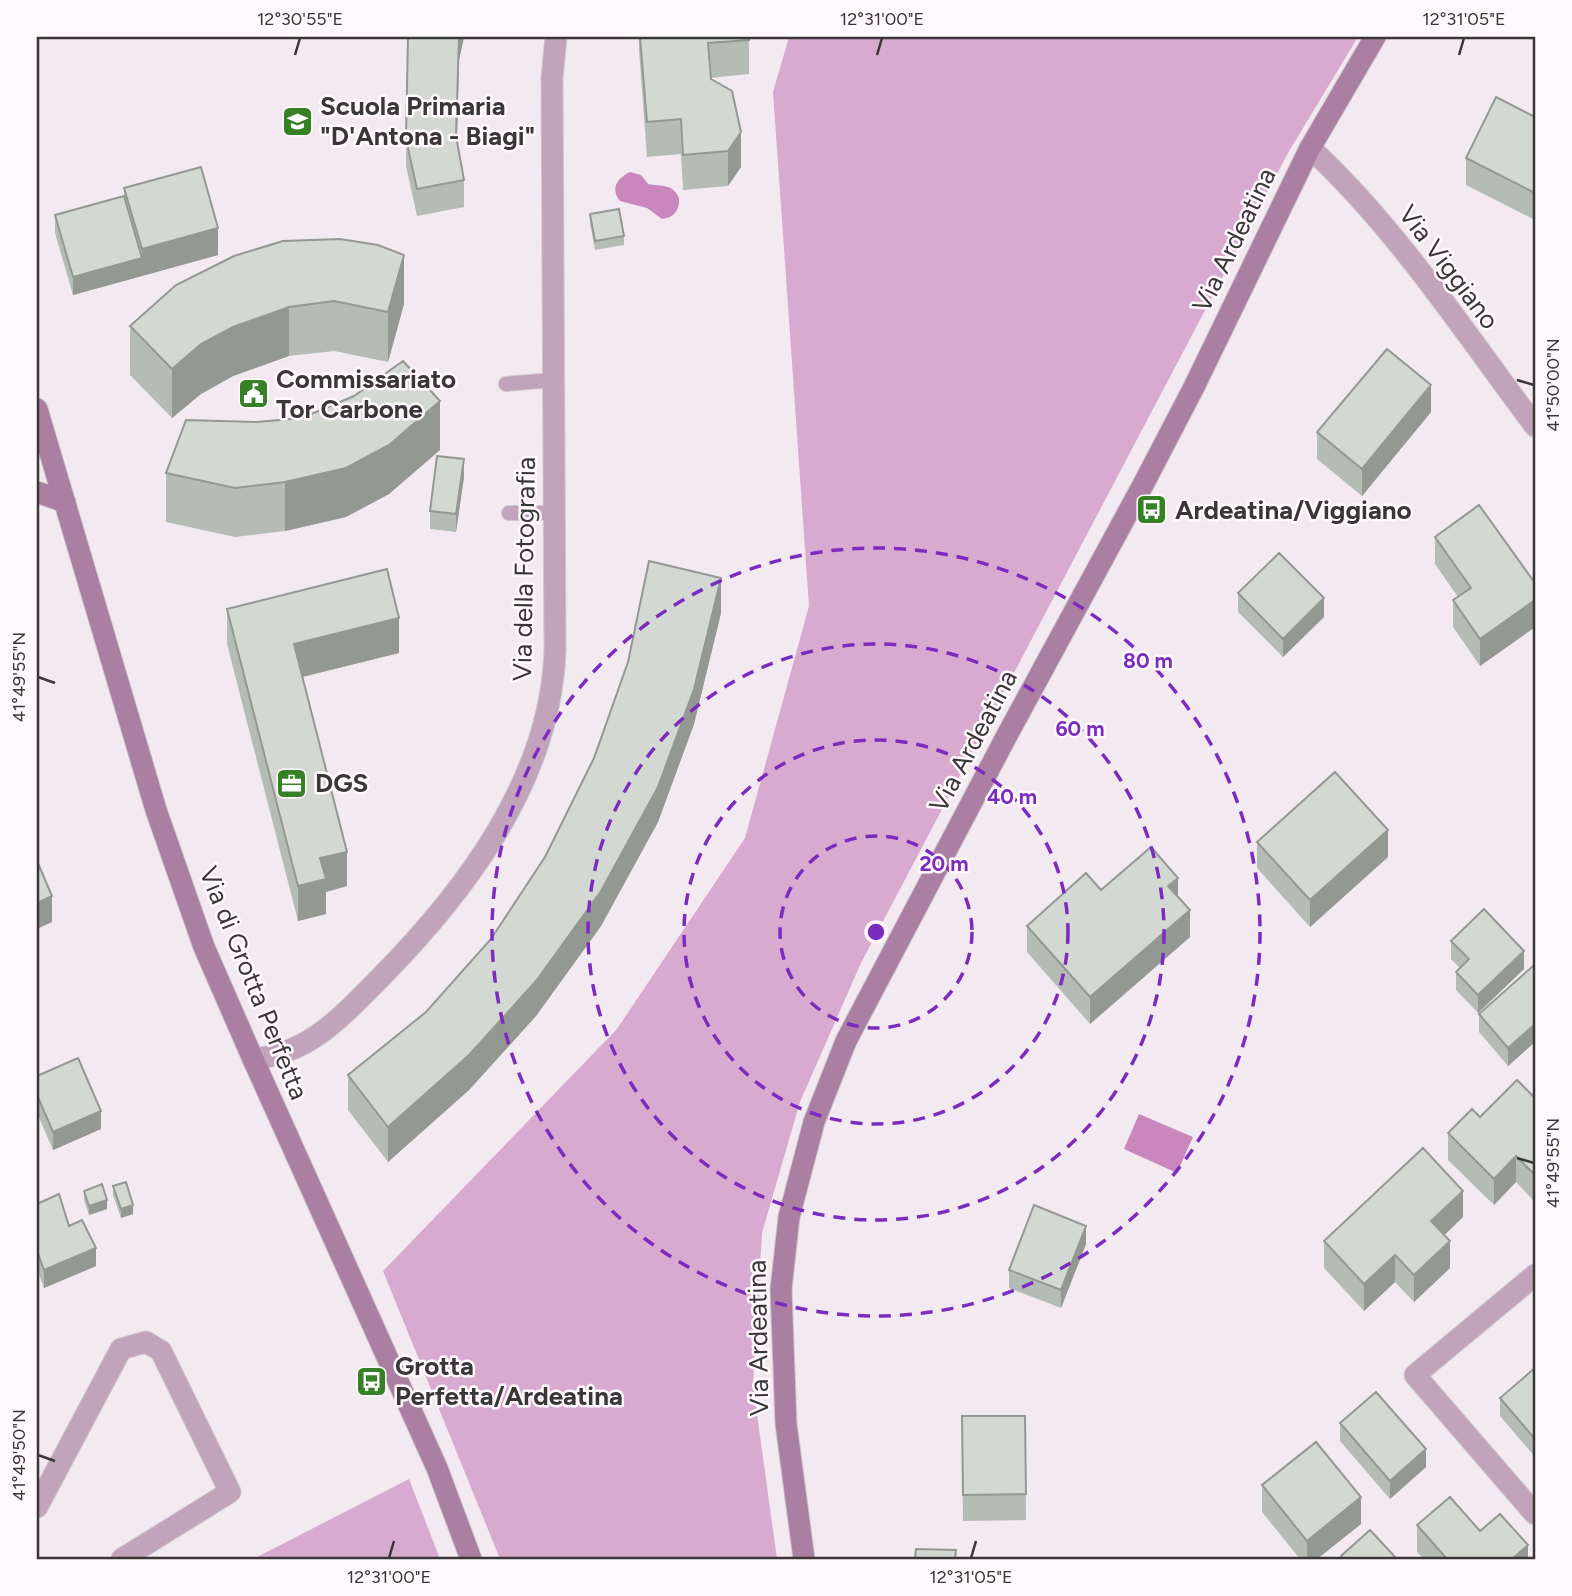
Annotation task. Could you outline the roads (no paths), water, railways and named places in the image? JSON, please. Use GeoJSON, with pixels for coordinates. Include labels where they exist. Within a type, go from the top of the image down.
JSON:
{"type":"FeatureCollection","features":[{"type":"Feature","properties":{"kind":"main road","name":"Via Ardeatina"},"geometry":{"type":"LineString","coordinates":[[804,1559],[786,1424],[781,1289],[789,1217],[814,1122],[846,1041],[1005,739],[1151,471],[1310,148],[1375,37]]}},
{"type":"Feature","properties":{"kind":"main road","name":"Via di Grotta Perfetta"},"geometry":{"type":"LineString","coordinates":[[39,420],[156,810],[204,947],[437,1468],[471,1559]]}},
{"type":"Feature","properties":{"kind":"main road"},"geometry":{"type":"LineString","coordinates":[[37,492],[65,502]]}},
{"type":"Feature","properties":{"kind":"street","name":"Via della Fotografia"},"geometry":{"type":"LineString","coordinates":[[253,1059],[272,1057],[294,1050],[317,1036],[411,947],[485,850],[512,804],[541,735],[551,694],[555,630],[552,78],[556,37]]}},
{"type":"Feature","properties":{"kind":"street","name":"Via Viggiano"},"geometry":{"type":"LineString","coordinates":[[1310,148],[1354,191],[1399,245],[1535,426]]}},
{"type":"Feature","properties":{"kind":"street"},"geometry":{"type":"LineString","coordinates":[[1535,1275],[1415,1375],[1535,1514]]}},
{"type":"Feature","properties":{"kind":"street"},"geometry":{"type":"LineString","coordinates":[[37,1507],[121,1349],[146,1342],[161,1352],[230,1492],[122,1559]]}},
{"type":"Feature","properties":{"kind":"lane"},"geometry":{"type":"LineString","coordinates":[[506,384],[553,380]]}},
{"type":"Feature","properties":{"kind":"lane"},"geometry":{"type":"LineString","coordinates":[[509,513],[555,513]]}},
{"type":"Feature","properties":{"kind":"place","name":"Scuola Primaria \"D'Antona - Biagi\""},"geometry":{"type":"Point","coordinates":[297,121]}},
{"type":"Feature","properties":{"kind":"place","name":"Commissariato Tor Carbone"},"geometry":{"type":"Point","coordinates":[253,394]}},
{"type":"Feature","properties":{"kind":"place","name":"Ardeatina/Viggiano"},"geometry":{"type":"Point","coordinates":[1152,510]}},
{"type":"Feature","properties":{"kind":"place","name":"DGS"},"geometry":{"type":"Point","coordinates":[292,783]}},
{"type":"Feature","properties":{"kind":"place","name":"Grotta Perfetta/Ardeatina"},"geometry":{"type":"Point","coordinates":[372,1381]}}]}
